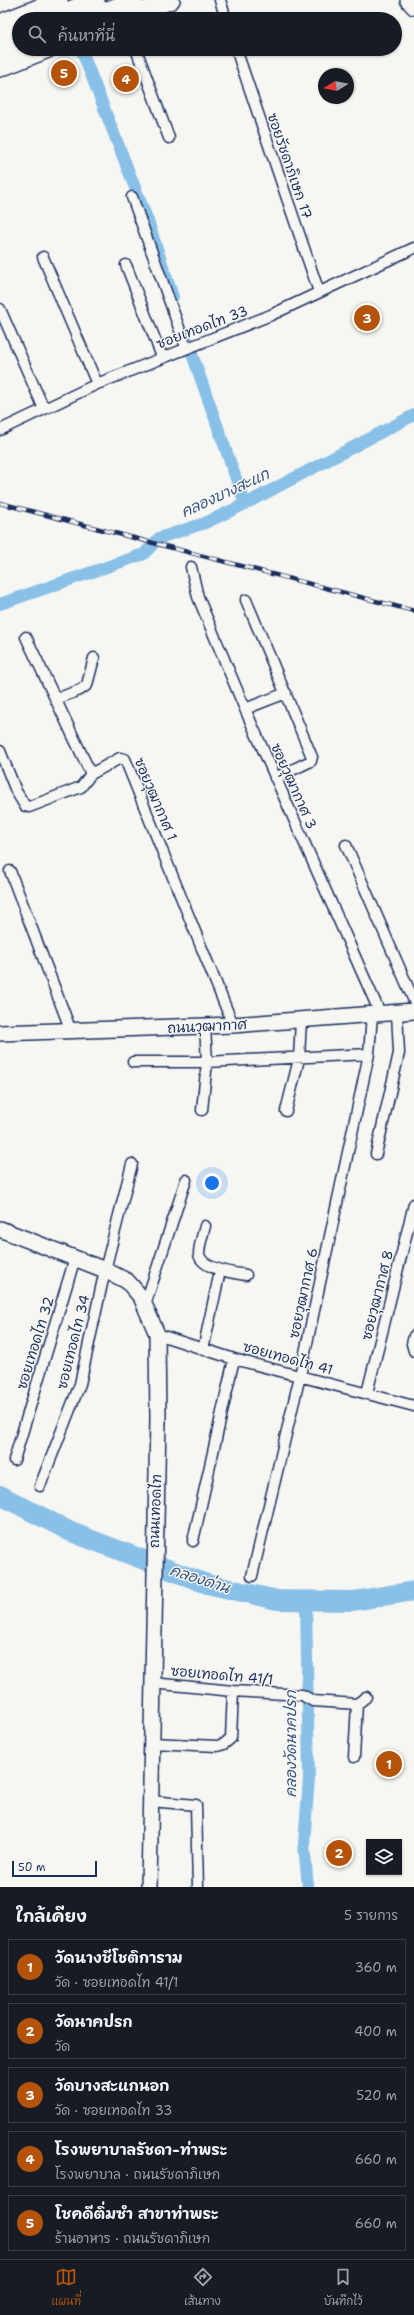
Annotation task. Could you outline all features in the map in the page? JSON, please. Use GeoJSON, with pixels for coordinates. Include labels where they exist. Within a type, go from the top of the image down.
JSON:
{"type":"FeatureCollection","features":[{"type":"Feature","properties":{"kind":"main road"},"geometry":{"type":"LineString","coordinates":[[28,12],[59,0]]}},
{"type":"Feature","properties":{"kind":"main road"},"geometry":{"type":"LineString","coordinates":[[64,12],[96,0]]}},
{"type":"Feature","properties":{"kind":"main road"},"geometry":{"type":"LineString","coordinates":[[103,12],[134,0]]}},
{"type":"Feature","properties":{"kind":"main road"},"geometry":{"type":"LineString","coordinates":[[141,12],[171,0]]}},
{"type":"Feature","properties":{"kind":"main road"},"geometry":{"type":"LineString","coordinates":[[408,0],[414,7]]}},
{"type":"Feature","properties":{"kind":"main road"},"geometry":{"type":"LineString","coordinates":[[0,23],[12,18]]}},
{"type":"Feature","properties":{"kind":"main road"},"geometry":{"type":"LineString","coordinates":[[0,37],[12,32]]}},
{"type":"Feature","properties":{"kind":"main road"},"geometry":{"type":"LineString","coordinates":[[0,52],[12,47]]}},
{"type":"Feature","properties":{"kind":"main road"},"geometry":{"type":"LineString","coordinates":[[0,68],[30,56]]}},
{"type":"Feature","properties":{"kind":"main road","name":"ถนนวุฒากาศ"},"geometry":{"type":"LineString","coordinates":[[0,1033],[233,1025],[414,1010]]}},
{"type":"Feature","properties":{"kind":"main road","name":"ถนนเทอดไท"},"geometry":{"type":"LineString","coordinates":[[0,1230],[105,1270],[127,1281],[145,1305],[157,1334],[158,1419],[154,1522],[149,1887]]}},
{"type":"Feature","properties":{"kind":"street"},"geometry":{"type":"LineString","coordinates":[[220,0],[224,12]]}},
{"type":"Feature","properties":{"kind":"street"},"geometry":{"type":"LineString","coordinates":[[139,56],[169,138]]}},
{"type":"Feature","properties":{"kind":"street","name":"ซอยรัชดาภิเษก 17"},"geometry":{"type":"LineString","coordinates":[[238,56],[319,292]]}},
{"type":"Feature","properties":{"kind":"street"},"geometry":{"type":"LineString","coordinates":[[132,197],[189,346]]}},
{"type":"Feature","properties":{"kind":"street","name":"ซอยเทอดไท 33"},"geometry":{"type":"LineString","coordinates":[[0,430],[97,384],[189,346],[271,316],[414,248]]}},
{"type":"Feature","properties":{"kind":"street"},"geometry":{"type":"LineString","coordinates":[[44,257],[97,384]]}},
{"type":"Feature","properties":{"kind":"street"},"geometry":{"type":"LineString","coordinates":[[126,265],[162,357]]}},
{"type":"Feature","properties":{"kind":"street"},"geometry":{"type":"LineString","coordinates":[[0,309],[44,409]]}},
{"type":"Feature","properties":{"kind":"street","name":"ซอยวุฒากาศ 3"},"geometry":{"type":"LineString","coordinates":[[191,567],[197,593],[245,709],[376,1014]]}},
{"type":"Feature","properties":{"kind":"street"},"geometry":{"type":"LineString","coordinates":[[246,600],[286,693],[312,759],[275,778]]}},
{"type":"Feature","properties":{"kind":"street"},"geometry":{"type":"LineString","coordinates":[[0,751],[16,791],[25,806],[29,807],[81,787],[91,774],[26,637]]}},
{"type":"Feature","properties":{"kind":"street"},"geometry":{"type":"LineString","coordinates":[[56,699],[80,690],[87,685],[94,658]]}},
{"type":"Feature","properties":{"kind":"street"},"geometry":{"type":"LineString","coordinates":[[245,709],[286,693]]}},
{"type":"Feature","properties":{"kind":"street","name":"ซอยวุฒากาศ 1"},"geometry":{"type":"LineString","coordinates":[[91,774],[120,758],[125,759],[233,1025]]}},
{"type":"Feature","properties":{"kind":"street"},"geometry":{"type":"LineString","coordinates":[[346,845],[414,1000]]}},
{"type":"Feature","properties":{"kind":"street"},"geometry":{"type":"LineString","coordinates":[[10,870],[71,1031]]}},
{"type":"Feature","properties":{"kind":"street"},"geometry":{"type":"LineString","coordinates":[[376,1154],[399,1053],[397,1012]]}},
{"type":"Feature","properties":{"kind":"street","name":"ซอยวุฒากาศ 6"},"geometry":{"type":"LineString","coordinates":[[252,1576],[300,1376],[369,1054],[376,1014]]}},
{"type":"Feature","properties":{"kind":"street"},"geometry":{"type":"LineString","coordinates":[[286,1111],[298,1059],[302,1020]]}},
{"type":"Feature","properties":{"kind":"street"},"geometry":{"type":"LineString","coordinates":[[202,1110],[207,1062],[205,1026]]}},
{"type":"Feature","properties":{"kind":"street"},"geometry":{"type":"LineString","coordinates":[[133,1062],[207,1062],[298,1059],[369,1054]]}},
{"type":"Feature","properties":{"kind":"street","name":"ซอยเทอดไท 34"},"geometry":{"type":"LineString","coordinates":[[40,1486],[80,1384],[105,1270],[132,1164]]}},
{"type":"Feature","properties":{"kind":"street"},"geometry":{"type":"LineString","coordinates":[[145,1305],[186,1180]]}},
{"type":"Feature","properties":{"kind":"street","name":"ซอยวุฒากาศ 8"},"geometry":{"type":"LineString","coordinates":[[367,1393],[414,1204]]}},
{"type":"Feature","properties":{"kind":"street"},"geometry":{"type":"LineString","coordinates":[[205,1226],[199,1256],[202,1261],[220,1271],[246,1275]]}},
{"type":"Feature","properties":{"kind":"street","name":"ซอยเทอดไท 32"},"geometry":{"type":"LineString","coordinates":[[14,1460],[75,1258]]}},
{"type":"Feature","properties":{"kind":"street"},"geometry":{"type":"LineString","coordinates":[[203,1350],[220,1271]]}},
{"type":"Feature","properties":{"kind":"street","name":"ซอยเทอดไท 41"},"geometry":{"type":"LineString","coordinates":[[157,1334],[234,1359],[414,1406]]}},
{"type":"Feature","properties":{"kind":"street"},"geometry":{"type":"LineString","coordinates":[[414,1336],[412,1344],[414,1351]]}},
{"type":"Feature","properties":{"kind":"street"},"geometry":{"type":"LineString","coordinates":[[193,1541],[234,1359]]}},
{"type":"Feature","properties":{"kind":"street","name":"ซอยเทอดไท 41/1"},"geometry":{"type":"LineString","coordinates":[[152,1683],[233,1691],[302,1695],[313,1701],[357,1704]]}},
{"type":"Feature","properties":{"kind":"street"},"geometry":{"type":"LineString","coordinates":[[151,1743],[217,1746],[224,1744],[231,1738],[233,1691]]}},
{"type":"Feature","properties":{"kind":"street"},"geometry":{"type":"LineString","coordinates":[[354,1757],[357,1704],[366,1697]]}},
{"type":"Feature","properties":{"kind":"street"},"geometry":{"type":"LineString","coordinates":[[150,1801],[196,1805],[198,1887]]}},
{"type":"Feature","properties":{"kind":"waterway"},"geometry":{"type":"LineString","coordinates":[[84,56],[148,221],[173,297]]}},
{"type":"Feature","properties":{"kind":"waterway"},"geometry":{"type":"LineString","coordinates":[[186,337],[245,504]]}},
{"type":"Feature","properties":{"kind":"waterway","name":"คลองบางสะแก"},"geometry":{"type":"LineString","coordinates":[[0,604],[144,554],[159,538],[205,523],[245,504],[414,415]]}},
{"type":"Feature","properties":{"kind":"waterway","name":"คลองด่าน"},"geometry":{"type":"LineString","coordinates":[[0,1495],[71,1532],[207,1584],[277,1600],[353,1601],[414,1591]]}},
{"type":"Feature","properties":{"kind":"waterway","name":"คลองวัดนาคปรก"},"geometry":{"type":"LineString","coordinates":[[306,1600],[309,1778],[304,1844],[308,1887]]}},
{"type":"Feature","properties":{"kind":"railway"},"geometry":{"type":"LineString","coordinates":[[0,503],[414,611]]}},
{"type":"Feature","properties":{"kind":"place","name":"โชคดีติ่มซำ สาขาท่าพระ"},"geometry":{"type":"Point","coordinates":[64,73]}},
{"type":"Feature","properties":{"kind":"place","name":"โรงพยาบาลรัชดา-ท่าพระ"},"geometry":{"type":"Point","coordinates":[126,79]}},
{"type":"Feature","properties":{"kind":"place","name":"วัดบางสะแกนอก"},"geometry":{"type":"Point","coordinates":[367,318]}},
{"type":"Feature","properties":{"kind":"place","name":"วัดนางชีโชติการาม"},"geometry":{"type":"Point","coordinates":[389,1764]}},
{"type":"Feature","properties":{"kind":"place","name":"วัดนาคปรก"},"geometry":{"type":"Point","coordinates":[339,1853]}}]}
